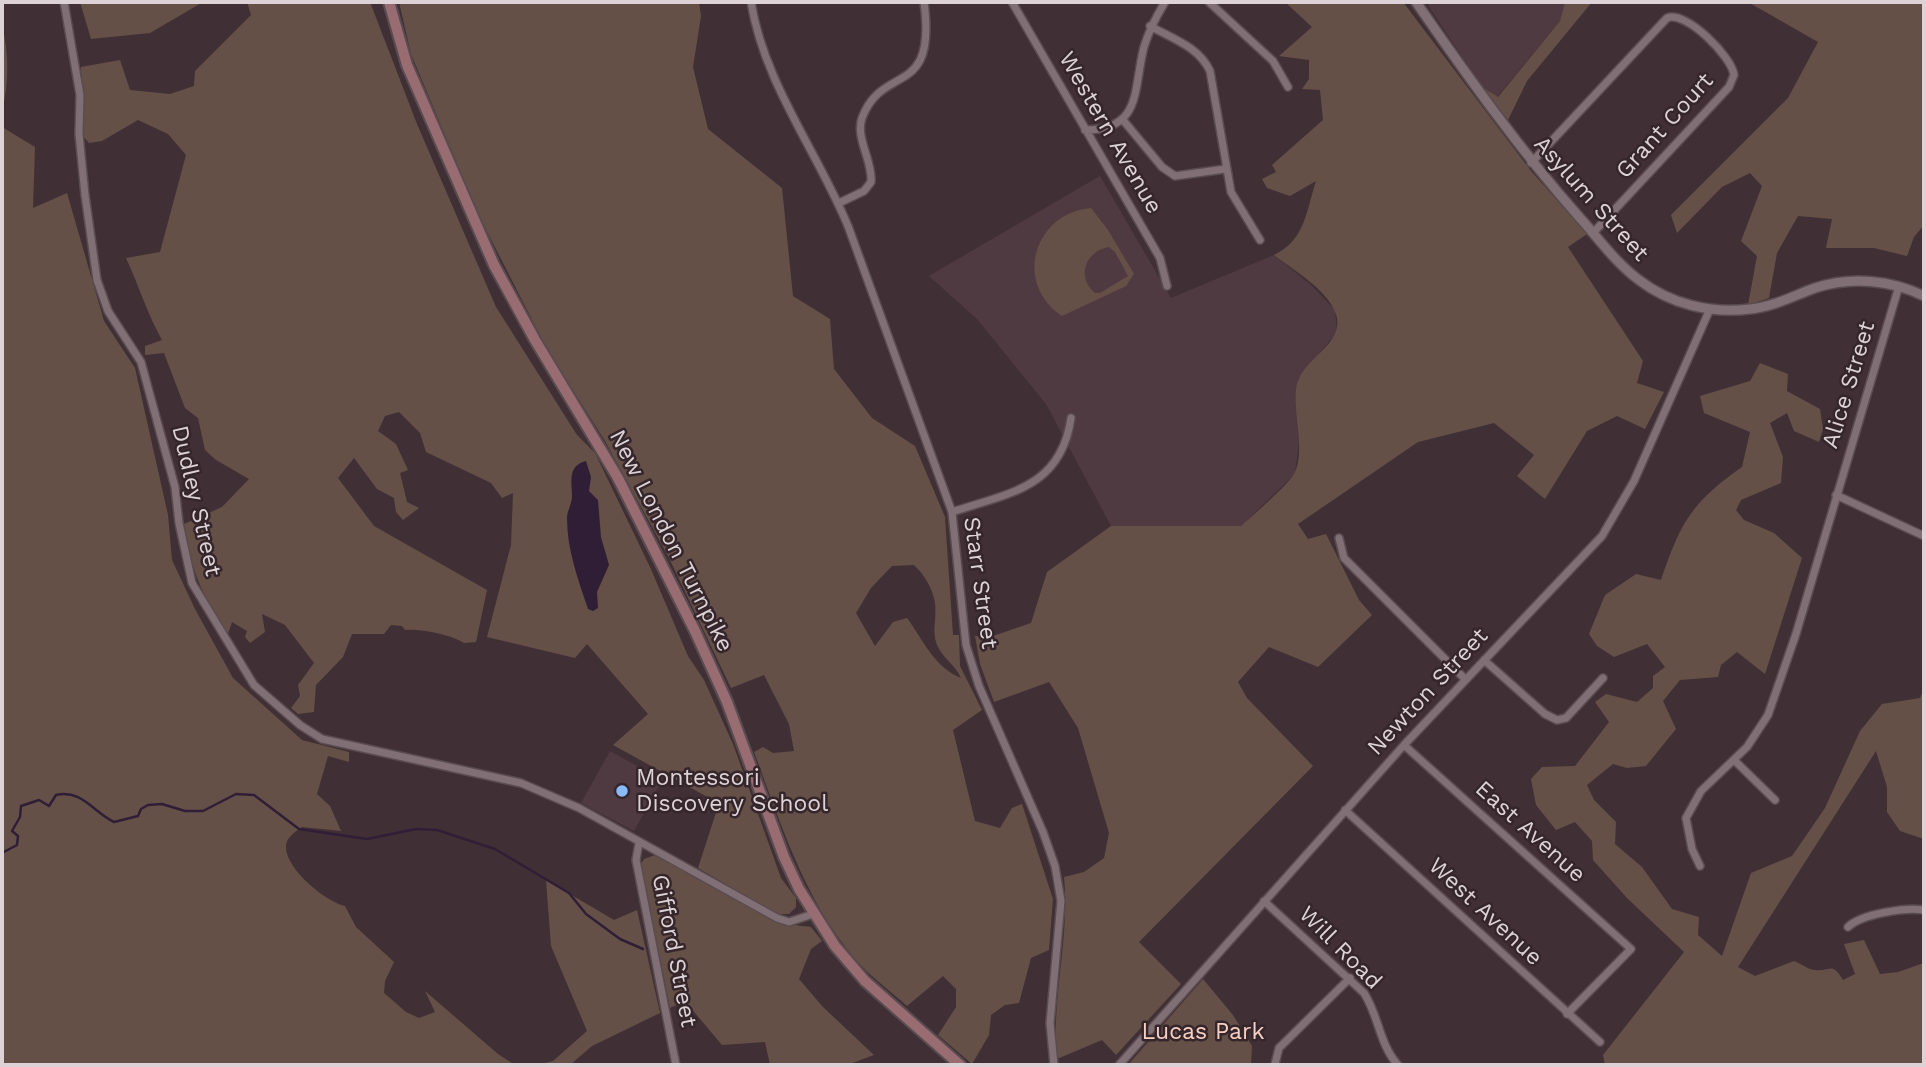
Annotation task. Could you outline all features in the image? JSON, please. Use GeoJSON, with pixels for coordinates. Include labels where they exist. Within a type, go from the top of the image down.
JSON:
{"type":"FeatureCollection","features":[{"type":"Feature","properties":{"kind":"main road","name":"New London Turnpike"},"geometry":{"type":"LineString","coordinates":[[389,2],[407,65],[494,265],[535,340],[618,478],[695,631],[727,702],[784,857],[813,914],[865,981],[960,1065]]}},
{"type":"Feature","properties":{"kind":"street","name":"Dudley Street"},"geometry":{"type":"LineString","coordinates":[[64,2],[79,91],[85,195],[97,280],[108,311],[130,340],[145,376],[175,487],[179,523],[192,583],[254,685],[277,706],[322,739],[521,783],[579,808],[639,844],[777,918],[789,922],[813,914]]}},
{"type":"Feature","properties":{"kind":"street","name":"Starr Street"},"geometry":{"type":"LineString","coordinates":[[751,2],[755,30],[769,66],[839,203],[952,512],[966,645],[979,686],[1043,832],[1055,866],[1060,901],[1050,1023],[1054,1065]]}},
{"type":"Feature","properties":{"kind":"street"},"geometry":{"type":"LineString","coordinates":[[839,203],[861,193],[871,182],[861,121],[872,102],[907,77],[923,56],[928,33],[924,2]]}},
{"type":"Feature","properties":{"kind":"street","name":"Western Avenue"},"geometry":{"type":"LineString","coordinates":[[1012,2],[1160,258],[1167,286]]}},
{"type":"Feature","properties":{"kind":"street"},"geometry":{"type":"LineString","coordinates":[[1085,130],[1099,130],[1123,120],[1133,106],[1150,26],[1165,2]]}},
{"type":"Feature","properties":{"kind":"street"},"geometry":{"type":"LineString","coordinates":[[1209,2],[1273,61],[1288,87]]}},
{"type":"Feature","properties":{"kind":"street","name":"Asylum Street"},"geometry":{"type":"LineString","coordinates":[[1416,2],[1531,163],[1639,280],[1674,300],[1710,309],[1765,307],[1816,288],[1845,282],[1899,286],[1924,296]]}},
{"type":"Feature","properties":{"kind":"street","name":"Grant Court"},"geometry":{"type":"LineString","coordinates":[[1531,163],[1667,18],[1677,15],[1688,21],[1729,60],[1734,75],[1729,87],[1593,233]]}},
{"type":"Feature","properties":{"kind":"street"},"geometry":{"type":"LineString","coordinates":[[1150,26],[1195,50],[1204,59],[1210,71],[1231,192],[1260,240]]}},
{"type":"Feature","properties":{"kind":"street"},"geometry":{"type":"LineString","coordinates":[[1123,120],[1162,167],[1175,176],[1225,169]]}},
{"type":"Feature","properties":{"kind":"street","name":"Alice Street"},"geometry":{"type":"LineString","coordinates":[[1700,866],[1692,849],[1686,818],[1701,792],[1759,732],[1768,715],[1796,634],[1899,286]]}},
{"type":"Feature","properties":{"kind":"street","name":"Newton Street"},"geometry":{"type":"LineString","coordinates":[[1119,1065],[1404,745],[1611,523],[1634,481],[1710,309]]}},
{"type":"Feature","properties":{"kind":"street"},"geometry":{"type":"LineString","coordinates":[[952,512],[1019,490],[1042,477],[1063,450],[1071,418]]}},
{"type":"Feature","properties":{"kind":"street"},"geometry":{"type":"LineString","coordinates":[[1836,495],[1924,536]]}},
{"type":"Feature","properties":{"kind":"street"},"geometry":{"type":"LineString","coordinates":[[1339,538],[1344,558],[1465,679]]}},
{"type":"Feature","properties":{"kind":"street"},"geometry":{"type":"LineString","coordinates":[[1483,660],[1545,714],[1556,720],[1566,718],[1603,678]]}},
{"type":"Feature","properties":{"kind":"street","name":"East Avenue"},"geometry":{"type":"LineString","coordinates":[[1404,745],[1631,949],[1567,1014]]}},
{"type":"Feature","properties":{"kind":"street"},"geometry":{"type":"LineString","coordinates":[[1734,760],[1775,800]]}},
{"type":"Feature","properties":{"kind":"street","name":"West Avenue"},"geometry":{"type":"LineString","coordinates":[[1345,810],[1600,1042]]}},
{"type":"Feature","properties":{"kind":"street","name":"Gifford Street"},"geometry":{"type":"LineString","coordinates":[[639,844],[636,860],[676,1065]]}},
{"type":"Feature","properties":{"kind":"street","name":"Will Road"},"geometry":{"type":"LineString","coordinates":[[1264,901],[1350,978],[1373,1008],[1381,1037],[1398,1065]]}},
{"type":"Feature","properties":{"kind":"street"},"geometry":{"type":"LineString","coordinates":[[1847,927],[1865,917],[1908,909],[1924,910]]}},
{"type":"Feature","properties":{"kind":"street"},"geometry":{"type":"LineString","coordinates":[[1275,1064],[1279,1048],[1350,978]]}},
{"type":"Feature","properties":{"kind":"shaded area"},"geometry":{"type":"Polygon","coordinates":[[[1426,2],[1565,2],[1560,21],[1497,97],[1482,87],[1426,2]]]}},
{"type":"Feature","properties":{"kind":"shaded area"},"geometry":{"type":"Polygon","coordinates":[[[1100,176],[1171,298],[1274,255],[1311,285],[1335,310],[1337,332],[1298,379],[1299,441],[1295,474],[1241,526],[1111,526],[1046,404],[977,319],[929,276],[1100,176]]]}},
{"type":"Feature","properties":{"kind":"shaded area"},"geometry":{"type":"Polygon","coordinates":[[[586,461],[591,477],[589,491],[598,500],[601,537],[609,565],[597,592],[598,608],[593,611],[588,609],[577,575],[567,530],[573,471],[586,461]]]}},
{"type":"Feature","properties":{"kind":"shaded area","name":"Montessori Discovery School"},"geometry":{"type":"Polygon","coordinates":[[[610,751],[662,780],[634,831],[581,803],[610,751]]]}},
{"type":"Feature","properties":{"kind":"green space"},"geometry":{"type":"Polygon","coordinates":[[[80,2],[203,2],[150,33],[91,39],[80,2]]]}},
{"type":"Feature","properties":{"kind":"green space"},"geometry":{"type":"Polygon","coordinates":[[[247,2],[370,2],[417,124],[496,307],[577,435],[595,453],[650,567],[688,656],[704,680],[733,744],[781,878],[796,898],[796,907],[789,914],[777,914],[698,868],[721,797],[713,800],[613,745],[648,714],[587,644],[575,658],[487,637],[511,545],[513,493],[502,498],[491,483],[426,452],[420,433],[399,412],[385,416],[378,431],[396,444],[408,470],[400,473],[407,502],[419,508],[403,520],[396,512],[394,498],[377,489],[354,458],[338,478],[374,526],[487,590],[476,642],[464,643],[444,635],[405,630],[402,626],[391,625],[384,634],[352,634],[343,657],[316,685],[314,712],[298,714],[291,708],[300,696],[298,685],[314,663],[285,625],[262,614],[265,632],[250,643],[245,637],[247,631],[232,622],[228,634],[211,607],[198,581],[184,524],[222,507],[249,479],[216,460],[205,450],[198,418],[185,408],[164,353],[145,355],[145,346],[162,340],[126,258],[160,252],[186,155],[168,134],[138,120],[102,141],[89,143],[83,136],[81,67],[120,60],[130,90],[170,94],[194,86],[195,71],[251,15],[247,2]]]}},
{"type":"Feature","properties":{"kind":"green space"},"geometry":{"type":"Polygon","coordinates":[[[399,2],[699,2],[701,16],[693,67],[708,129],[782,188],[793,296],[830,319],[834,369],[872,418],[915,446],[945,517],[953,635],[959,635],[960,666],[982,710],[953,730],[975,821],[1000,828],[1012,808],[1022,804],[1053,899],[1049,950],[1031,958],[1019,1003],[1005,1005],[991,1015],[989,1035],[972,1064],[938,1035],[956,1007],[956,989],[943,976],[907,1006],[855,959],[821,911],[795,860],[754,752],[763,747],[773,753],[794,751],[789,724],[764,675],[731,688],[668,556],[605,441],[547,349],[478,214],[411,54],[399,2]],[[914,565],[892,566],[871,588],[856,613],[875,646],[893,622],[907,618],[937,660],[961,678],[938,647],[934,598],[928,582],[914,565]]]}},
{"type":"Feature","properties":{"kind":"green space"},"geometry":{"type":"Polygon","coordinates":[[[1285,2],[1403,2],[1531,171],[1587,234],[1568,247],[1643,361],[1637,383],[1664,392],[1645,429],[1617,416],[1587,431],[1545,499],[1517,476],[1534,455],[1494,423],[1418,442],[1298,524],[1308,539],[1326,534],[1359,600],[1372,615],[1318,667],[1269,647],[1238,682],[1247,698],[1313,766],[1139,942],[1181,984],[1116,1055],[1102,1040],[1057,1059],[1056,1014],[1065,923],[1064,877],[1084,872],[1104,858],[1109,833],[1078,728],[1049,682],[994,702],[980,664],[975,636],[990,637],[1031,623],[1047,572],[1111,526],[1241,526],[1294,474],[1299,453],[1297,384],[1306,367],[1334,336],[1337,318],[1320,290],[1274,255],[1284,249],[1298,233],[1316,181],[1290,196],[1267,188],[1262,179],[1276,172],[1272,165],[1323,120],[1320,90],[1302,89],[1309,79],[1309,60],[1279,56],[1312,27],[1285,2]]]}},
{"type":"Feature","properties":{"kind":"green space"},"geometry":{"type":"Polygon","coordinates":[[[1565,2],[1592,2],[1527,81],[1508,120],[1482,87],[1498,97],[1560,21],[1565,2]]]}},
{"type":"Feature","properties":{"kind":"green space"},"geometry":{"type":"Polygon","coordinates":[[[1748,2],[1924,2],[1924,225],[1914,237],[1907,256],[1874,248],[1826,248],[1832,219],[1798,216],[1777,253],[1769,298],[1748,305],[1757,256],[1741,241],[1762,186],[1750,173],[1722,187],[1677,233],[1671,215],[1788,98],[1818,42],[1748,2]]]}},
{"type":"Feature","properties":{"kind":"green space"},"geometry":{"type":"Polygon","coordinates":[[[2,25],[7,68],[2,111],[2,25]]]}},
{"type":"Feature","properties":{"kind":"green space"},"geometry":{"type":"Polygon","coordinates":[[[2,127],[35,147],[33,208],[67,193],[104,321],[135,368],[168,515],[172,560],[233,678],[302,740],[349,752],[349,762],[328,756],[317,794],[330,806],[341,831],[302,827],[286,844],[288,857],[300,875],[318,892],[345,906],[356,927],[394,962],[385,981],[384,993],[406,1012],[419,1018],[435,1012],[425,991],[498,1054],[515,1065],[2,1065],[2,127]]]}},
{"type":"Feature","properties":{"kind":"green space"},"geometry":{"type":"Polygon","coordinates":[[[1091,208],[1108,230],[1134,274],[1126,286],[1062,316],[1047,302],[1038,286],[1035,269],[1037,252],[1044,236],[1056,222],[1071,213],[1091,208]],[[1109,247],[1101,249],[1086,265],[1086,280],[1095,293],[1100,293],[1128,276],[1115,252],[1109,247]]]}},
{"type":"Feature","properties":{"kind":"green space"},"geometry":{"type":"Polygon","coordinates":[[[1760,363],[1788,374],[1787,391],[1820,409],[1823,429],[1819,442],[1794,431],[1787,413],[1770,423],[1783,457],[1781,483],[1741,500],[1736,510],[1744,520],[1774,533],[1802,558],[1765,674],[1737,652],[1721,665],[1718,677],[1680,680],[1663,701],[1676,729],[1646,766],[1627,768],[1613,764],[1587,785],[1594,800],[1616,822],[1615,844],[1642,867],[1672,909],[1699,917],[1698,935],[1722,956],[1751,873],[1792,856],[1825,808],[1860,731],[1882,704],[1920,698],[1924,689],[1924,839],[1900,831],[1887,812],[1887,787],[1876,751],[1738,967],[1755,976],[1794,961],[1813,970],[1833,969],[1843,980],[1855,974],[1844,944],[1864,940],[1880,974],[1898,972],[1924,963],[1924,1065],[1605,1065],[1603,1055],[1684,952],[1627,898],[1593,860],[1592,841],[1575,822],[1556,830],[1536,805],[1531,779],[1542,767],[1575,766],[1609,722],[1595,702],[1606,694],[1637,702],[1653,688],[1653,676],[1665,667],[1647,644],[1614,657],[1597,646],[1589,634],[1605,595],[1636,574],[1661,580],[1675,543],[1690,515],[1699,503],[1742,467],[1750,432],[1704,413],[1700,396],[1750,381],[1760,363]]]}},
{"type":"Feature","properties":{"kind":"green space"},"geometry":{"type":"Polygon","coordinates":[[[655,855],[778,923],[811,927],[822,941],[811,949],[799,979],[823,1007],[874,1055],[847,1065],[770,1065],[765,1042],[722,1045],[685,1001],[670,1008],[641,864],[644,859],[655,855]]]}},
{"type":"Feature","properties":{"kind":"green space"},"geometry":{"type":"Polygon","coordinates":[[[546,880],[614,920],[637,910],[660,1013],[592,1046],[570,1065],[537,1065],[553,1061],[587,1031],[551,946],[546,880]]]}},
{"type":"Feature","properties":{"kind":"green space","name":"Lucas Park"},"geometry":{"type":"Polygon","coordinates":[[[1203,979],[1233,1015],[1252,1046],[1251,1065],[1128,1065],[1203,979]]]}},
{"type":"Feature","properties":{"kind":"waterway"},"geometry":{"type":"LineString","coordinates":[[2,853],[17,845],[18,836],[12,831],[20,817],[21,806],[39,800],[49,806],[56,795],[73,795],[114,822],[138,816],[141,809],[148,805],[162,804],[185,811],[203,811],[236,794],[254,795],[299,829],[367,839],[416,829],[437,830],[495,849],[569,893],[586,914],[620,939],[643,949]]}},
{"type":"Feature","properties":{"kind":"place","name":"Montessori Discovery School"},"geometry":{"type":"Point","coordinates":[622,791]}}]}
